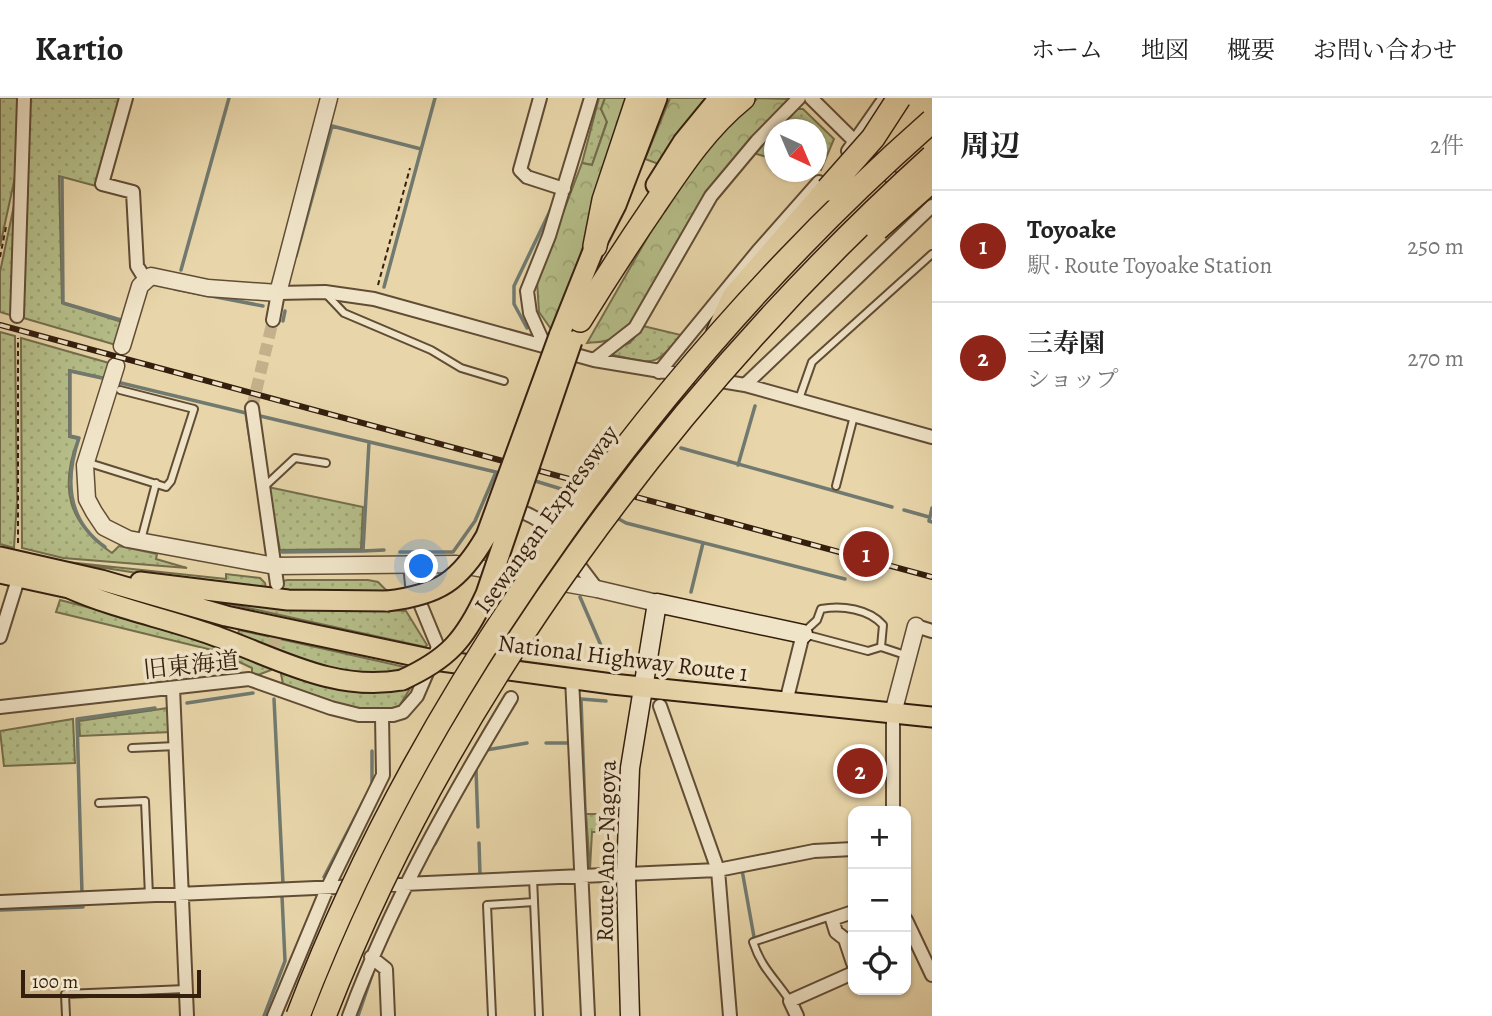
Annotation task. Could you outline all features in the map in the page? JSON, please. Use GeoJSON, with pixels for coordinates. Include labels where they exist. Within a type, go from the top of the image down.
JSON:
{"type":"FeatureCollection","features":[{"type":"Feature","properties":{"kind":"highway"},"geometry":{"type":"LineString","coordinates":[[595,246],[604,200],[638,98]]}},
{"type":"Feature","properties":{"kind":"highway"},"geometry":{"type":"LineString","coordinates":[[101,580],[135,581],[288,600],[387,601],[424,596],[438,590],[465,570],[486,536],[564,335],[595,246],[616,205],[657,98]]}},
{"type":"Feature","properties":{"kind":"highway"},"geometry":{"type":"LineString","coordinates":[[69,589],[97,601],[207,633],[324,677],[363,684],[402,680],[433,666],[471,628],[486,594],[564,335],[683,142],[719,98]]}},
{"type":"Feature","properties":{"kind":"highway"},"geometry":{"type":"LineString","coordinates":[[564,335],[700,139],[720,116],[744,98]]}},
{"type":"Feature","properties":{"kind":"highway"},"geometry":{"type":"LineString","coordinates":[[714,342],[734,297],[853,165],[899,98]]}},
{"type":"Feature","properties":{"kind":"highway","name":"Isewangan Expressway"},"geometry":{"type":"LineString","coordinates":[[298,1016],[386,819],[447,710],[565,533],[657,410],[714,342],[797,249],[932,121]]}},
{"type":"Feature","properties":{"kind":"highway","name":"Isewangan Expressway"},"geometry":{"type":"LineString","coordinates":[[324,1016],[389,866],[449,755],[507,661],[648,464],[735,357],[826,259],[932,157]]}},
{"type":"Feature","properties":{"kind":"highway"},"geometry":{"type":"LineString","coordinates":[[826,259],[850,255],[932,180]]}},
{"type":"Feature","properties":{"kind":"highway","name":"National Highway Route 1"},"geometry":{"type":"LineString","coordinates":[[7,567],[101,580],[187,607]]}},
{"type":"Feature","properties":{"kind":"highway","name":"National Highway Route 1"},"geometry":{"type":"LineString","coordinates":[[7,567],[69,589],[77,587],[187,607],[433,660],[642,687],[932,718]]}},
{"type":"Feature","properties":{"kind":"main road"},"geometry":{"type":"LineString","coordinates":[[657,603],[803,634]]}},
{"type":"Feature","properties":{"kind":"main road","name":"Route Ano-Nagoya"},"geometry":{"type":"LineString","coordinates":[[630,1016],[626,875],[630,768],[657,603]]}},
{"type":"Feature","properties":{"kind":"street"},"geometry":{"type":"LineString","coordinates":[[17,316],[24,98]]}},
{"type":"Feature","properties":{"kind":"street"},"geometry":{"type":"LineString","coordinates":[[126,98],[102,184],[132,192],[137,266],[145,279]]}},
{"type":"Feature","properties":{"kind":"street"},"geometry":{"type":"LineString","coordinates":[[273,320],[330,98]]}},
{"type":"Feature","properties":{"kind":"street"},"geometry":{"type":"LineString","coordinates":[[540,98],[520,170],[527,177],[564,189]]}},
{"type":"Feature","properties":{"kind":"street"},"geometry":{"type":"LineString","coordinates":[[591,98],[564,189],[527,292],[530,313],[564,335],[594,360],[745,385],[932,437]]}},
{"type":"Feature","properties":{"kind":"street"},"geometry":{"type":"LineString","coordinates":[[594,360],[635,328],[712,196],[757,141],[799,98]]}},
{"type":"Feature","properties":{"kind":"street"},"geometry":{"type":"LineString","coordinates":[[745,385],[929,208],[855,143],[811,98]]}},
{"type":"Feature","properties":{"kind":"street"},"geometry":{"type":"LineString","coordinates":[[659,372],[758,251],[855,143],[884,98]]}},
{"type":"Feature","properties":{"kind":"street"},"geometry":{"type":"LineString","coordinates":[[145,279],[159,276],[208,288],[278,293],[325,292],[564,335]]}},
{"type":"Feature","properties":{"kind":"street"},"geometry":{"type":"LineString","coordinates":[[122,346],[145,279]]}},
{"type":"Feature","properties":{"kind":"street"},"geometry":{"type":"LineString","coordinates":[[116,366],[86,462],[87,499],[104,527],[140,541],[275,566],[456,564],[597,589],[657,603]]}},
{"type":"Feature","properties":{"kind":"street"},"geometry":{"type":"LineString","coordinates":[[252,408],[277,584]]}},
{"type":"Feature","properties":{"kind":"street"},"geometry":{"type":"LineString","coordinates":[[456,564],[477,534],[489,505],[527,512],[548,526],[597,589]]}},
{"type":"Feature","properties":{"kind":"street"},"geometry":{"type":"LineString","coordinates":[[274,1016],[327,889],[383,775],[382,716],[403,712],[411,705],[438,647],[412,584],[410,565]]}},
{"type":"Feature","properties":{"kind":"street"},"geometry":{"type":"LineString","coordinates":[[0,637],[7,567]]}},
{"type":"Feature","properties":{"kind":"street"},"geometry":{"type":"LineString","coordinates":[[893,806],[893,713],[907,656],[924,628]]}},
{"type":"Feature","properties":{"kind":"street"},"geometry":{"type":"LineString","coordinates":[[786,702],[803,634]]}},
{"type":"Feature","properties":{"kind":"street"},"geometry":{"type":"LineString","coordinates":[[272,685],[274,669]]}},
{"type":"Feature","properties":{"kind":"street"},"geometry":{"type":"LineString","coordinates":[[572,678],[588,1016]]}},
{"type":"Feature","properties":{"kind":"street","name":"旧東海道"},"geometry":{"type":"LineString","coordinates":[[0,707],[249,679],[331,708],[382,716]]}},
{"type":"Feature","properties":{"kind":"street"},"geometry":{"type":"LineString","coordinates":[[173,688],[187,1016]]}},
{"type":"Feature","properties":{"kind":"street"},"geometry":{"type":"LineString","coordinates":[[349,1016],[371,957],[405,883],[444,808],[511,698]]}},
{"type":"Feature","properties":{"kind":"street"},"geometry":{"type":"LineString","coordinates":[[660,706],[718,870],[730,1016]]}},
{"type":"Feature","properties":{"kind":"street"},"geometry":{"type":"LineString","coordinates":[[383,775],[444,808]]}},
{"type":"Feature","properties":{"kind":"street"},"geometry":{"type":"LineString","coordinates":[[0,902],[718,870],[814,851],[848,849]]}},
{"type":"Feature","properties":{"kind":"street"},"geometry":{"type":"LineString","coordinates":[[848,914],[832,919],[836,932],[845,939],[848,948]]}},
{"type":"Feature","properties":{"kind":"street"},"geometry":{"type":"LineString","coordinates":[[911,928],[924,947],[932,975]]}},
{"type":"Feature","properties":{"kind":"street"},"geometry":{"type":"LineString","coordinates":[[371,957],[386,969],[388,1016]]}},
{"type":"Feature","properties":{"kind":"street"},"geometry":{"type":"LineString","coordinates":[[797,1016],[790,1001],[848,975]]}},
{"type":"Feature","properties":{"kind":"lane"},"geometry":{"type":"LineString","coordinates":[[799,400],[812,362],[932,254]]}},
{"type":"Feature","properties":{"kind":"lane"},"geometry":{"type":"LineString","coordinates":[[325,292],[344,313],[431,350],[461,368],[504,381]]}},
{"type":"Feature","properties":{"kind":"lane"},"geometry":{"type":"LineString","coordinates":[[86,462],[166,487],[171,481],[194,409],[120,390]]}},
{"type":"Feature","properties":{"kind":"lane"},"geometry":{"type":"LineString","coordinates":[[836,485],[855,415]]}},
{"type":"Feature","properties":{"kind":"lane"},"geometry":{"type":"LineString","coordinates":[[262,488],[295,458],[326,463]]}},
{"type":"Feature","properties":{"kind":"lane"},"geometry":{"type":"LineString","coordinates":[[140,541],[156,484]]}},
{"type":"Feature","properties":{"kind":"lane"},"geometry":{"type":"LineString","coordinates":[[803,634],[817,620],[821,609],[844,607],[875,616],[883,625],[881,648]]}},
{"type":"Feature","properties":{"kind":"lane"},"geometry":{"type":"LineString","coordinates":[[803,634],[868,651],[881,648],[907,656]]}},
{"type":"Feature","properties":{"kind":"lane"},"geometry":{"type":"LineString","coordinates":[[132,748],[176,746]]}},
{"type":"Feature","properties":{"kind":"lane"},"geometry":{"type":"LineString","coordinates":[[99,803],[145,800],[149,896]]}},
{"type":"Feature","properties":{"kind":"lane"},"geometry":{"type":"LineString","coordinates":[[533,878],[539,1016]]}},
{"type":"Feature","properties":{"kind":"lane"},"geometry":{"type":"LineString","coordinates":[[492,1016],[487,905],[534,902]]}},
{"type":"Feature","properties":{"kind":"lane"},"geometry":{"type":"LineString","coordinates":[[790,1001],[772,974],[761,964],[753,942],[828,917],[832,919]]}},
{"type":"Feature","properties":{"kind":"lane"},"geometry":{"type":"LineString","coordinates":[[66,1016],[65,994],[186,989]]}},
{"type":"Feature","properties":{"kind":"path"},"geometry":{"type":"LineString","coordinates":[[374,299],[410,168]]}},
{"type":"Feature","properties":{"kind":"path"},"geometry":{"type":"LineString","coordinates":[[7,567],[18,338]]}},
{"type":"Feature","properties":{"kind":"green space"},"geometry":{"type":"Polygon","coordinates":[[[0,98],[20,98],[17,168],[0,246],[0,98]]]}},
{"type":"Feature","properties":{"kind":"green space"},"geometry":{"type":"Polygon","coordinates":[[[27,98],[120,98],[96,186],[59,176],[62,303],[122,322],[116,345],[20,317],[27,98]]]}},
{"type":"Feature","properties":{"kind":"green space"},"geometry":{"type":"Polygon","coordinates":[[[599,98],[605,98],[601,109],[607,121],[592,165],[582,163],[599,98]]]}},
{"type":"Feature","properties":{"kind":"green space"},"geometry":{"type":"Polygon","coordinates":[[[605,98],[634,98],[556,336],[539,312],[537,281],[582,163],[592,165],[607,122],[601,109],[605,98]]]}},
{"type":"Feature","properties":{"kind":"green space"},"geometry":{"type":"Polygon","coordinates":[[[670,98],[715,98],[664,166],[645,159],[670,98]]]}},
{"type":"Feature","properties":{"kind":"green space"},"geometry":{"type":"Polygon","coordinates":[[[758,98],[790,99],[770,119],[764,119],[764,126],[705,200],[673,249],[646,303],[629,326],[611,339],[587,343],[674,191],[721,130],[758,98]]]}},
{"type":"Feature","properties":{"kind":"green space"},"geometry":{"type":"Polygon","coordinates":[[[803,109],[813,119],[783,119],[789,112],[803,109]]]}},
{"type":"Feature","properties":{"kind":"green space"},"geometry":{"type":"Polygon","coordinates":[[[827,132],[834,139],[827,156],[827,132]]]}},
{"type":"Feature","properties":{"kind":"green space"},"geometry":{"type":"Polygon","coordinates":[[[764,140],[764,156],[753,153],[764,140]]]}},
{"type":"Feature","properties":{"kind":"green space"},"geometry":{"type":"Polygon","coordinates":[[[17,191],[13,316],[0,312],[0,272],[17,191]]]}},
{"type":"Feature","properties":{"kind":"green space"},"geometry":{"type":"Polygon","coordinates":[[[643,326],[681,335],[665,354],[652,361],[613,355],[613,349],[630,343],[643,326]]]}},
{"type":"Feature","properties":{"kind":"green space"},"geometry":{"type":"Polygon","coordinates":[[[0,332],[15,336],[17,501],[14,548],[0,544],[0,332]]]}},
{"type":"Feature","properties":{"kind":"green space"},"geometry":{"type":"Polygon","coordinates":[[[21,338],[109,363],[105,378],[69,370],[69,437],[78,439],[69,473],[69,489],[71,503],[85,529],[112,553],[119,546],[157,554],[156,559],[187,568],[63,558],[22,548],[21,338]]]}},
{"type":"Feature","properties":{"kind":"green space"},"geometry":{"type":"Polygon","coordinates":[[[268,487],[363,507],[361,549],[280,550],[268,487]]]}},
{"type":"Feature","properties":{"kind":"green space"},"geometry":{"type":"Polygon","coordinates":[[[67,562],[226,579],[226,574],[260,578],[266,589],[207,584],[67,562]]]}},
{"type":"Feature","properties":{"kind":"green space"},"geometry":{"type":"Polygon","coordinates":[[[368,580],[378,582],[389,593],[275,591],[280,582],[368,580]]]}},
{"type":"Feature","properties":{"kind":"green space"},"geometry":{"type":"Polygon","coordinates":[[[60,600],[190,634],[271,665],[271,670],[258,675],[252,673],[252,668],[216,651],[56,612],[60,600]]]}},
{"type":"Feature","properties":{"kind":"green space"},"geometry":{"type":"Polygon","coordinates":[[[212,600],[406,611],[427,645],[425,647],[212,600]]]}},
{"type":"Feature","properties":{"kind":"green space"},"geometry":{"type":"Polygon","coordinates":[[[239,630],[405,667],[406,670],[362,674],[320,666],[238,635],[239,630]]]}},
{"type":"Feature","properties":{"kind":"green space"},"geometry":{"type":"Polygon","coordinates":[[[280,669],[363,693],[411,687],[398,708],[371,711],[330,702],[290,688],[283,684],[280,669]]]}},
{"type":"Feature","properties":{"kind":"green space"},"geometry":{"type":"Polygon","coordinates":[[[168,708],[171,732],[80,736],[79,721],[168,708]]]}},
{"type":"Feature","properties":{"kind":"green space"},"geometry":{"type":"Polygon","coordinates":[[[73,719],[75,763],[4,766],[0,731],[73,719]]]}},
{"type":"Feature","properties":{"kind":"green space"},"geometry":{"type":"Polygon","coordinates":[[[586,814],[611,814],[610,832],[592,832],[590,869],[586,814]]]}},
{"type":"Feature","properties":{"kind":"waterway"},"geometry":{"type":"LineString","coordinates":[[181,270],[229,98]]}},
{"type":"Feature","properties":{"kind":"waterway"},"geometry":{"type":"LineString","coordinates":[[384,287],[435,98]]}},
{"type":"Feature","properties":{"kind":"waterway"},"geometry":{"type":"LineString","coordinates":[[296,256],[332,126],[421,149]]}},
{"type":"Feature","properties":{"kind":"waterway"},"geometry":{"type":"LineString","coordinates":[[62,178],[63,303],[121,320]]}},
{"type":"Feature","properties":{"kind":"waterway"},"geometry":{"type":"LineString","coordinates":[[527,328],[514,304],[514,286],[551,209]]}},
{"type":"Feature","properties":{"kind":"waterway"},"geometry":{"type":"LineString","coordinates":[[175,289],[263,306]]}},
{"type":"Feature","properties":{"kind":"waterway"},"geometry":{"type":"LineString","coordinates":[[283,321],[285,311]]}},
{"type":"Feature","properties":{"kind":"waterway"},"geometry":{"type":"LineString","coordinates":[[102,378],[70,371],[70,436],[79,438],[71,483],[76,511],[92,536],[105,547]]}},
{"type":"Feature","properties":{"kind":"waterway"},"geometry":{"type":"LineString","coordinates":[[121,383],[246,413],[255,471]]}},
{"type":"Feature","properties":{"kind":"waterway"},"geometry":{"type":"LineString","coordinates":[[738,465],[755,406]]}},
{"type":"Feature","properties":{"kind":"waterway"},"geometry":{"type":"LineString","coordinates":[[256,415],[500,473]]}},
{"type":"Feature","properties":{"kind":"waterway"},"geometry":{"type":"LineString","coordinates":[[282,552],[363,551],[369,442]]}},
{"type":"Feature","properties":{"kind":"waterway"},"geometry":{"type":"LineString","coordinates":[[681,448],[892,507]]}},
{"type":"Feature","properties":{"kind":"waterway"},"geometry":{"type":"LineString","coordinates":[[400,552],[453,552],[475,521],[496,472]]}},
{"type":"Feature","properties":{"kind":"waterway"},"geometry":{"type":"LineString","coordinates":[[532,480],[581,495]]}},
{"type":"Feature","properties":{"kind":"waterway"},"geometry":{"type":"LineString","coordinates":[[932,508],[929,521],[932,522]]}},
{"type":"Feature","properties":{"kind":"waterway"},"geometry":{"type":"LineString","coordinates":[[904,510],[929,517]]}},
{"type":"Feature","properties":{"kind":"waterway"},"geometry":{"type":"LineString","coordinates":[[617,518],[626,523],[845,579]]}},
{"type":"Feature","properties":{"kind":"waterway"},"geometry":{"type":"LineString","coordinates":[[691,592],[703,543]]}},
{"type":"Feature","properties":{"kind":"waterway"},"geometry":{"type":"LineString","coordinates":[[363,551],[384,550]]}},
{"type":"Feature","properties":{"kind":"waterway"},"geometry":{"type":"LineString","coordinates":[[580,597],[609,664]]}},
{"type":"Feature","properties":{"kind":"waterway"},"geometry":{"type":"LineString","coordinates":[[187,703],[253,693]]}},
{"type":"Feature","properties":{"kind":"waterway"},"geometry":{"type":"LineString","coordinates":[[274,699],[283,884]]}},
{"type":"Feature","properties":{"kind":"waterway"},"geometry":{"type":"LineString","coordinates":[[587,867],[581,699],[606,701]]}},
{"type":"Feature","properties":{"kind":"waterway"},"geometry":{"type":"LineString","coordinates":[[82,893],[77,719],[155,708]]}},
{"type":"Feature","properties":{"kind":"waterway"},"geometry":{"type":"LineString","coordinates":[[486,750],[527,743]]}},
{"type":"Feature","properties":{"kind":"waterway"},"geometry":{"type":"LineString","coordinates":[[546,743],[571,743]]}},
{"type":"Feature","properties":{"kind":"waterway"},"geometry":{"type":"LineString","coordinates":[[372,751],[372,784]]}},
{"type":"Feature","properties":{"kind":"waterway"},"geometry":{"type":"LineString","coordinates":[[476,769],[478,827]]}},
{"type":"Feature","properties":{"kind":"waterway"},"geometry":{"type":"LineString","coordinates":[[324,877],[364,800]]}},
{"type":"Feature","properties":{"kind":"waterway"},"geometry":{"type":"LineString","coordinates":[[435,844],[454,807]]}},
{"type":"Feature","properties":{"kind":"waterway"},"geometry":{"type":"LineString","coordinates":[[479,843],[480,875]]}},
{"type":"Feature","properties":{"kind":"waterway"},"geometry":{"type":"LineString","coordinates":[[742,870],[754,937]]}},
{"type":"Feature","properties":{"kind":"waterway"},"geometry":{"type":"LineString","coordinates":[[264,1016],[285,961],[282,896]]}},
{"type":"Feature","properties":{"kind":"waterway"},"geometry":{"type":"LineString","coordinates":[[0,910],[83,907],[82,904]]}},
{"type":"Feature","properties":{"kind":"waterway"},"geometry":{"type":"LineString","coordinates":[[358,1016],[372,975]]}},
{"type":"Feature","properties":{"kind":"tunnel"},"geometry":{"type":"LineString","coordinates":[[252,408],[273,320]]}},
{"type":"Feature","properties":{"kind":"tunnel"},"geometry":{"type":"LineString","coordinates":[[274,665],[277,592]]}},
{"type":"Feature","properties":{"kind":"railway"},"geometry":{"type":"LineString","coordinates":[[0,325],[932,577]]}},
{"type":"Feature","properties":{"kind":"place","name":"Toyoake"},"geometry":{"type":"Point","coordinates":[866,554]}},
{"type":"Feature","properties":{"kind":"place","name":"三寿園"},"geometry":{"type":"Point","coordinates":[860,771]}}]}
